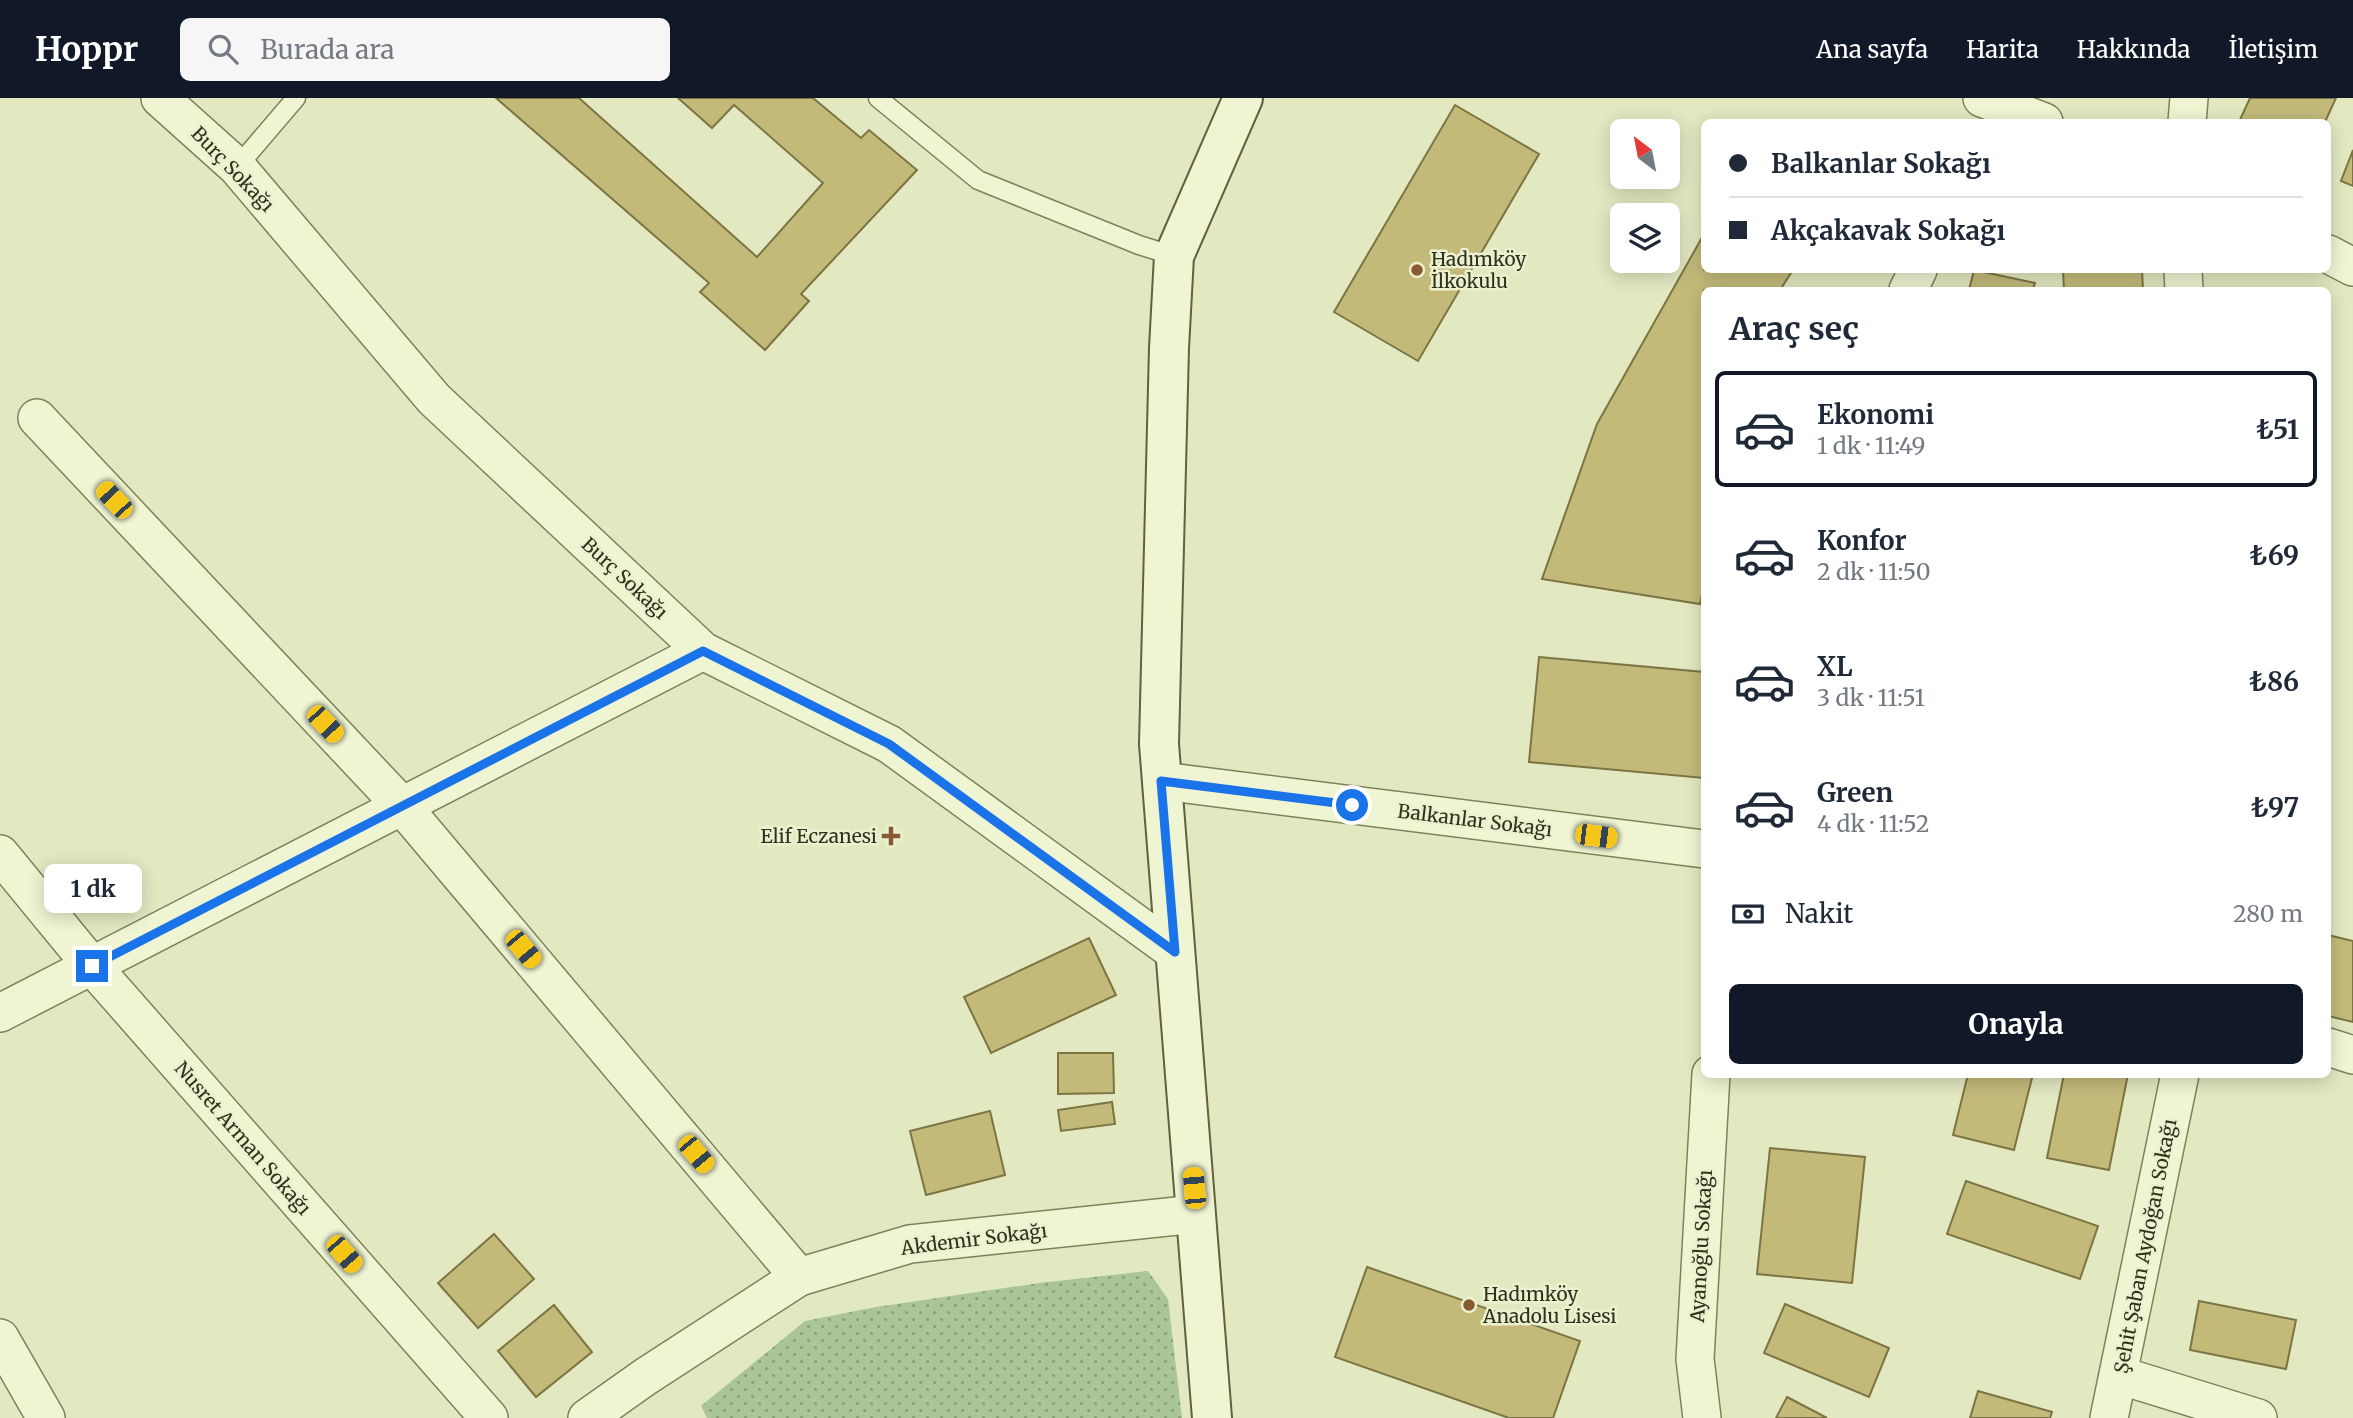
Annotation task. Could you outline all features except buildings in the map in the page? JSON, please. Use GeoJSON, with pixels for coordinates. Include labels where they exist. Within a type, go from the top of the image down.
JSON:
{"type":"FeatureCollection","features":[{"type":"Feature","properties":{"kind":"street","name":"Burç Sokağı"},"geometry":{"type":"LineString","coordinates":[[160,98],[237,167],[434,399],[703,651],[889,744],[1175,952]]}},
{"type":"Feature","properties":{"kind":"street"},"geometry":{"type":"LineString","coordinates":[[1212,1418],[1159,744],[1168,362],[1174,257],[1243,98]]}},
{"type":"Feature","properties":{"kind":"street"},"geometry":{"type":"LineString","coordinates":[[1982,98],[2037,119]]}},
{"type":"Feature","properties":{"kind":"street"},"geometry":{"type":"LineString","coordinates":[[2187,119],[2189,98]]}},
{"type":"Feature","properties":{"kind":"street"},"geometry":{"type":"LineString","coordinates":[[2331,256],[2353,267]]}},
{"type":"Feature","properties":{"kind":"street"},"geometry":{"type":"LineString","coordinates":[[37,418],[402,806],[799,1277]]}},
{"type":"Feature","properties":{"kind":"street"},"geometry":{"type":"LineString","coordinates":[[0,1013],[703,651]]}},
{"type":"Feature","properties":{"kind":"street","name":"Balkanlar Sokağı"},"geometry":{"type":"LineString","coordinates":[[1161,781],[1701,849]]}},
{"type":"Feature","properties":{"kind":"street","name":"Nusret Arman Sokağı"},"geometry":{"type":"LineString","coordinates":[[0,854],[92,966],[489,1418]]}},
{"type":"Feature","properties":{"kind":"street"},"geometry":{"type":"LineString","coordinates":[[2331,1048],[2353,1055]]}},
{"type":"Feature","properties":{"kind":"street","name":"Ayanoğlu Sokağı"},"geometry":{"type":"LineString","coordinates":[[1702,1418],[1695,1359],[1712,1078]]}},
{"type":"Feature","properties":{"kind":"street","name":"Şehit Şaban Aydoğan Sokağı"},"geometry":{"type":"LineString","coordinates":[[2109,1418],[2179,1078]]}},
{"type":"Feature","properties":{"kind":"street","name":"Akdemir Sokağı"},"geometry":{"type":"LineString","coordinates":[[587,1418],[799,1277],[910,1244],[1196,1214]]}},
{"type":"Feature","properties":{"kind":"street"},"geometry":{"type":"LineString","coordinates":[[0,1338],[46,1418]]}},
{"type":"Feature","properties":{"kind":"street"},"geometry":{"type":"LineString","coordinates":[[2119,1375],[2258,1418]]}},
{"type":"Feature","properties":{"kind":"lane"},"geometry":{"type":"LineString","coordinates":[[237,167],[296,98]]}},
{"type":"Feature","properties":{"kind":"lane"},"geometry":{"type":"LineString","coordinates":[[878,98],[978,180],[1174,257]]}},
{"type":"Feature","properties":{"kind":"green space"},"geometry":{"type":"Polygon","coordinates":[[[1148,1271],[1168,1299],[1182,1418],[707,1418],[701,1406],[805,1321],[876,1307],[1039,1283],[1148,1271]]]}},
{"type":"Feature","properties":{"kind":"place","name":"Hadımköy İlkokulu"},"geometry":{"type":"Point","coordinates":[1417,270]}},
{"type":"Feature","properties":{"kind":"place","name":"Elif Eczanesi"},"geometry":{"type":"Point","coordinates":[891,836]}},
{"type":"Feature","properties":{"kind":"place","name":"Hadımköy Anadolu Lisesi"},"geometry":{"type":"Point","coordinates":[1469,1305]}},
{"type":"Feature","properties":{"kind":"route"},"geometry":{"type":"LineString","coordinates":[[92,966],[703,651],[889,744],[1175,952],[1161,781],[1352,805]]}}]}
